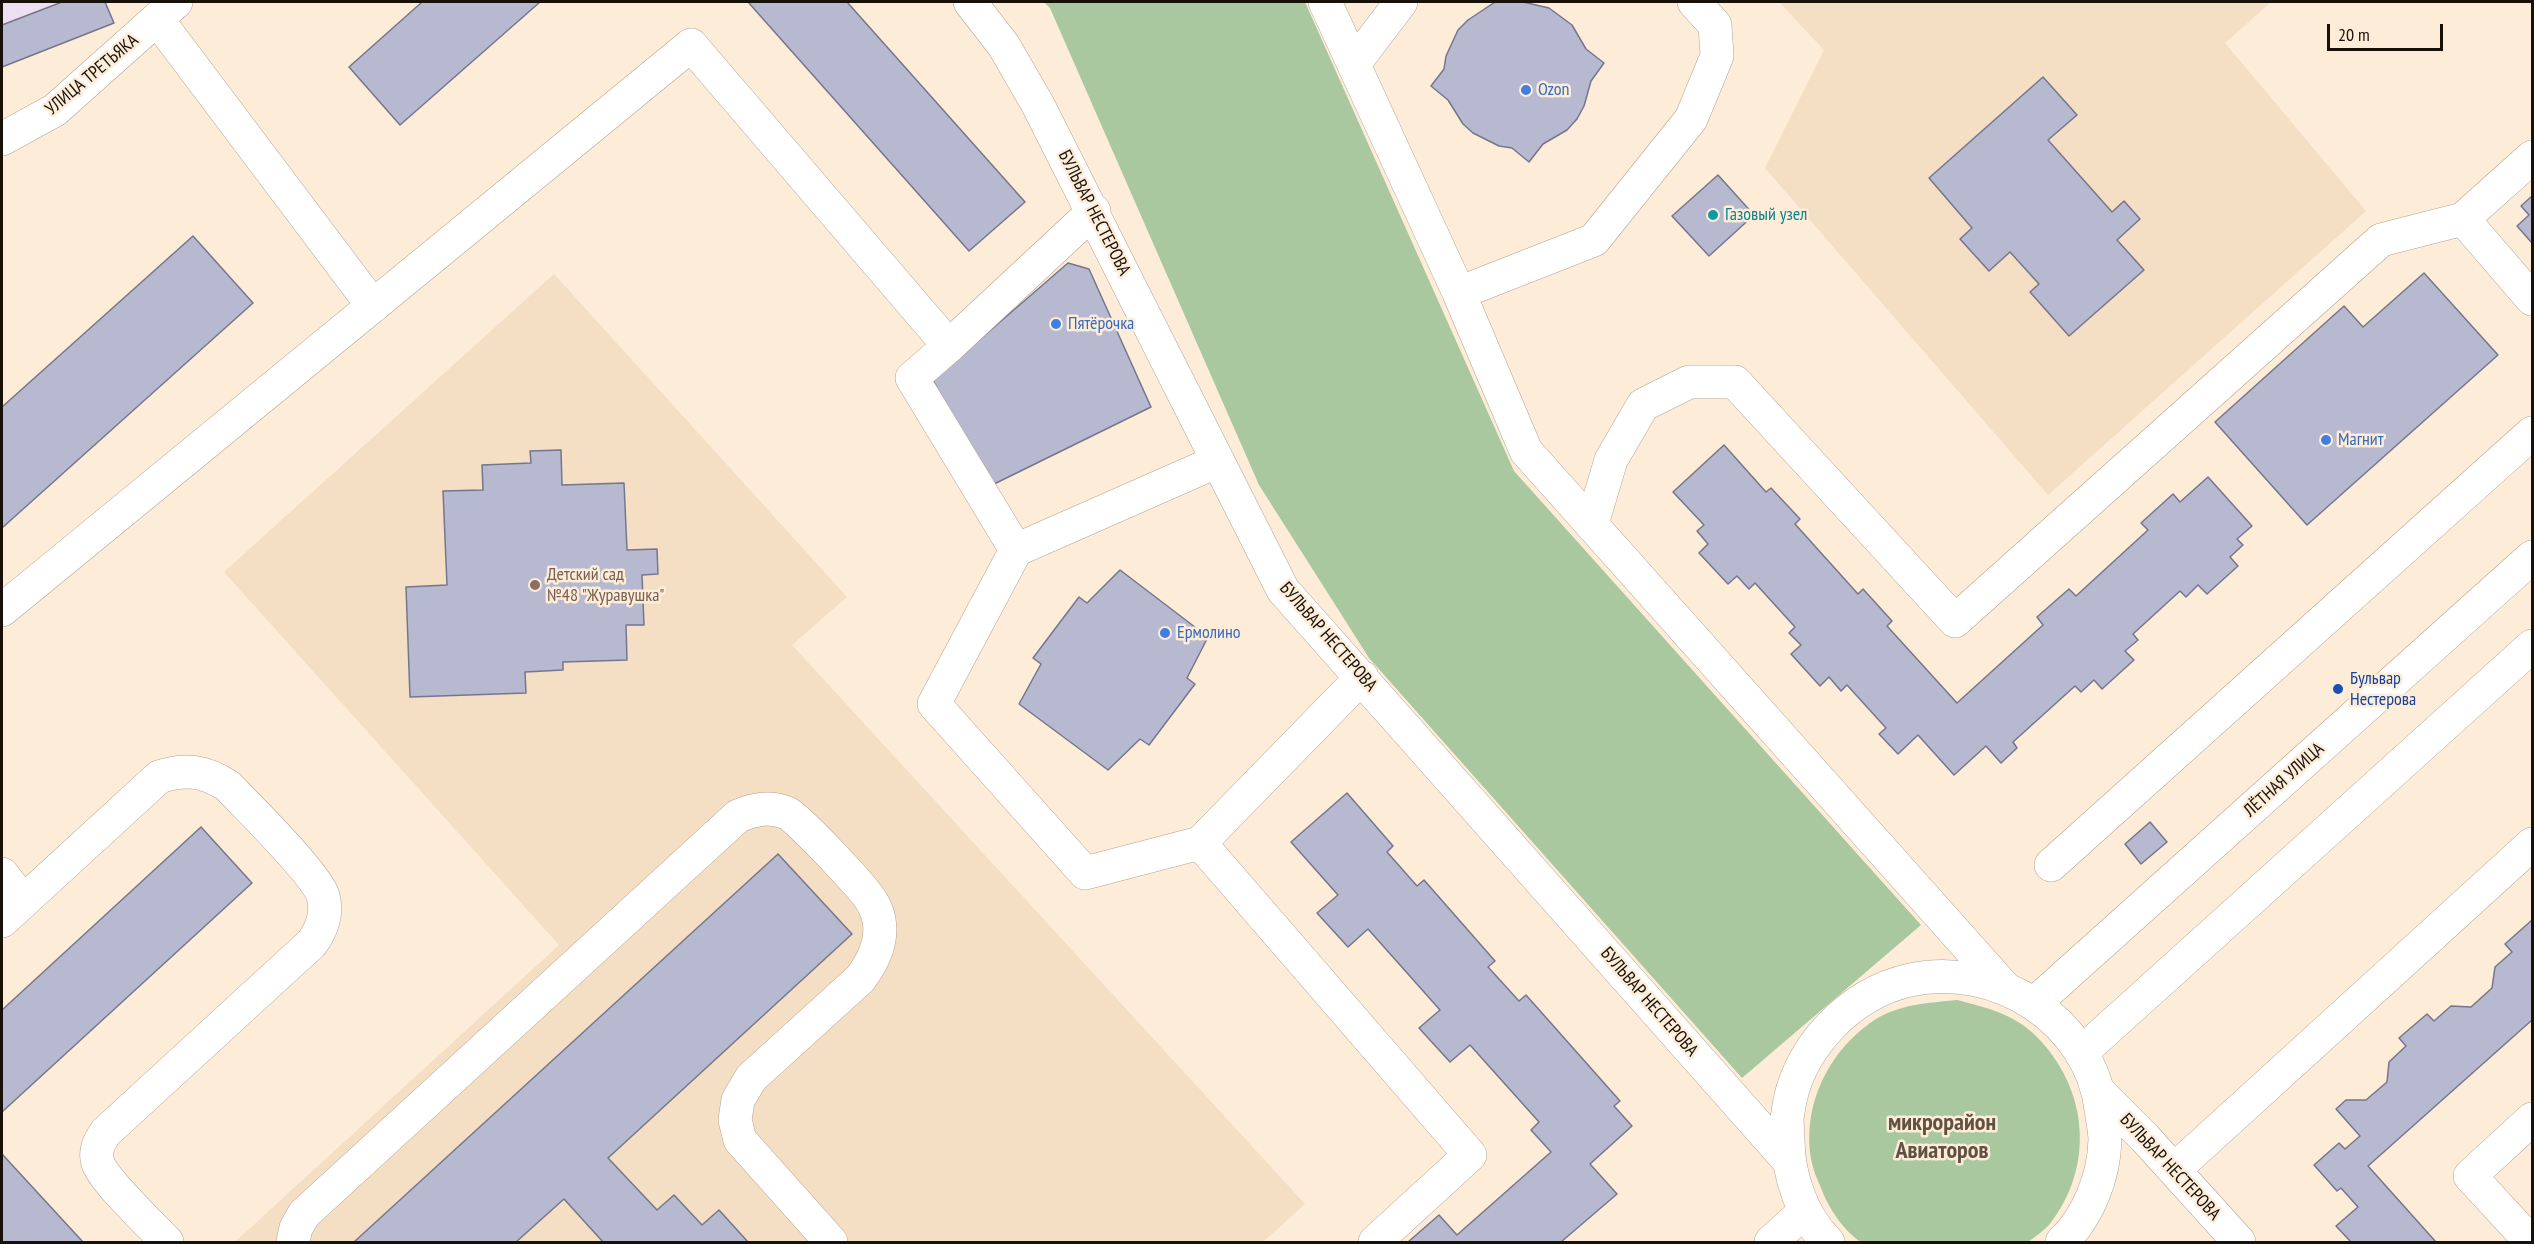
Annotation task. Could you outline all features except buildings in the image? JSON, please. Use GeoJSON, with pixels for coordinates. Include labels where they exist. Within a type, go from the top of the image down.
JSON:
{"type":"FeatureCollection","features":[{"type":"Feature","properties":{"kind":"street","name":"БУЛЬВАР НЕСТЕРОВА"},"geometry":{"type":"LineString","coordinates":[[970,2],[1010,56],[1038,105],[1094,211],[1283,590],[1788,1160]]}},
{"type":"Feature","properties":{"kind":"street"},"geometry":{"type":"LineString","coordinates":[[1324,2],[1459,293],[1526,451],[2004,987]]}},
{"type":"Feature","properties":{"kind":"street"},"geometry":{"type":"LineString","coordinates":[[1354,64],[1401,2]]}},
{"type":"Feature","properties":{"kind":"street"},"geometry":{"type":"LineString","coordinates":[[1459,293],[1594,240],[1691,119],[1717,56],[1715,25],[1694,2]]}},
{"type":"Feature","properties":{"kind":"street"},"geometry":{"type":"LineString","coordinates":[[166,10],[373,306]]}},
{"type":"Feature","properties":{"kind":"street","name":"УЛИЦА ТРЕТЬЯКА"},"geometry":{"type":"LineString","coordinates":[[2,139],[55,110],[166,10]]}},
{"type":"Feature","properties":{"kind":"street"},"geometry":{"type":"LineString","coordinates":[[2,610],[691,45],[949,346]]}},
{"type":"Feature","properties":{"kind":"street"},"geometry":{"type":"LineString","coordinates":[[1592,524],[1611,460],[1643,405],[1689,382],[1735,382],[1955,621],[2381,240],[2463,219],[2532,157]]}},
{"type":"Feature","properties":{"kind":"street"},"geometry":{"type":"LineString","coordinates":[[1016,550],[912,378],[1094,211]]}},
{"type":"Feature","properties":{"kind":"street"},"geometry":{"type":"LineString","coordinates":[[2463,219],[2532,299]]}},
{"type":"Feature","properties":{"kind":"street"},"geometry":{"type":"LineString","coordinates":[[2051,865],[2532,433]]}},
{"type":"Feature","properties":{"kind":"street"},"geometry":{"type":"LineString","coordinates":[[1218,461],[1016,550],[934,704],[1085,873],[1200,843],[1362,677]]}},
{"type":"Feature","properties":{"kind":"street","name":"ЛЁТНАЯ УЛИЦА"},"geometry":{"type":"LineString","coordinates":[[2035,1004],[2532,557]]}},
{"type":"Feature","properties":{"kind":"street"},"geometry":{"type":"LineString","coordinates":[[2082,1052],[2532,646]]}},
{"type":"Feature","properties":{"kind":"street"},"geometry":{"type":"LineString","coordinates":[[2,874],[12,911],[159,777],[176,771],[195,771],[213,776],[228,786],[311,876],[323,894],[325,912],[322,930],[312,944],[106,1132],[99,1142],[96,1154],[98,1164],[107,1178],[167,1242]]}},
{"type":"Feature","properties":{"kind":"street"},"geometry":{"type":"LineString","coordinates":[[293,1242],[296,1228],[304,1214],[738,816],[764,808],[798,819],[872,901],[879,920],[879,937],[870,967],[860,979],[751,1078],[738,1100],[735,1120],[740,1140],[831,1242]]}},
{"type":"Feature","properties":{"kind":"street"},"geometry":{"type":"LineString","coordinates":[[1200,843],[1470,1155],[1375,1242]]}},
{"type":"Feature","properties":{"kind":"street"},"geometry":{"type":"LineString","coordinates":[[2174,1170],[2532,844]]}},
{"type":"Feature","properties":{"kind":"street"},"geometry":{"type":"LineString","coordinates":[[1828,1242],[1804,1211],[1788,1160],[1788,1112],[1802,1066],[1828,1027],[1865,998],[1910,980],[1957,977],[2004,987],[2035,1004],[2061,1025],[2082,1052],[2099,1092],[2105,1140],[2097,1188],[2074,1231],[2062,1242]]}},
{"type":"Feature","properties":{"kind":"street","name":"БУЛЬВАР НЕСТЕРОВА"},"geometry":{"type":"LineString","coordinates":[[2099,1092],[2239,1242]]}},
{"type":"Feature","properties":{"kind":"street"},"geometry":{"type":"LineString","coordinates":[[2531,1242],[2470,1176],[2532,1119]]}},
{"type":"Feature","properties":{"kind":"street"},"geometry":{"type":"LineString","coordinates":[[1771,1242],[1804,1211]]}},
{"type":"Feature","properties":{"kind":"shaded area"},"geometry":{"type":"Polygon","coordinates":[[[2,2],[62,2],[70,22],[2,48],[2,2]]]}},
{"type":"Feature","properties":{"kind":"shaded area"},"geometry":{"type":"Polygon","coordinates":[[[1779,2],[2271,2],[2225,43],[2366,211],[2048,495],[1765,168],[1824,50],[1779,2]]]}},
{"type":"Feature","properties":{"kind":"shaded area"},"geometry":{"type":"Polygon","coordinates":[[[554,274],[847,597],[792,645],[1305,1204],[1263,1242],[235,1242],[559,945],[224,572],[554,274]]]}},
{"type":"Feature","properties":{"kind":"green space"},"geometry":{"type":"Polygon","coordinates":[[[1044,2],[1305,2],[1514,471],[1921,925],[1742,1078],[1369,658],[1259,485],[1050,8],[1044,2]]]}},
{"type":"Feature","properties":{"kind":"green space"},"geometry":{"type":"Polygon","coordinates":[[[1957,1000],[1998,1012],[2018,1022],[2035,1035],[2053,1056],[2066,1078],[2075,1102],[2080,1127],[2079,1153],[2074,1178],[2064,1202],[2049,1225],[2028,1242],[1861,1242],[1849,1233],[1834,1213],[1813,1167],[1810,1125],[1820,1085],[1842,1049],[1873,1021],[1903,1008],[1957,1000]]]}},
{"type":"Feature","properties":{"kind":"place","name":"Ozon"},"geometry":{"type":"Point","coordinates":[1526,90]}},
{"type":"Feature","properties":{"kind":"place","name":"Газовый узел"},"geometry":{"type":"Point","coordinates":[1713,215]}},
{"type":"Feature","properties":{"kind":"place","name":"Пятёрочка"},"geometry":{"type":"Point","coordinates":[1056,324]}},
{"type":"Feature","properties":{"kind":"place","name":"Магнит"},"geometry":{"type":"Point","coordinates":[2326,440]}},
{"type":"Feature","properties":{"kind":"place","name":"Детский сад №48 \"Журавушка\""},"geometry":{"type":"Point","coordinates":[535,585]}},
{"type":"Feature","properties":{"kind":"place","name":"Ермолино"},"geometry":{"type":"Point","coordinates":[1165,633]}},
{"type":"Feature","properties":{"kind":"place","name":"Бульвар Нестерова"},"geometry":{"type":"Point","coordinates":[2338,689]}},
{"type":"Feature","properties":{"kind":"district","name":"микрорайон Авиаторов"},"geometry":{"type":"Point","coordinates":[1942,1137]}}]}
